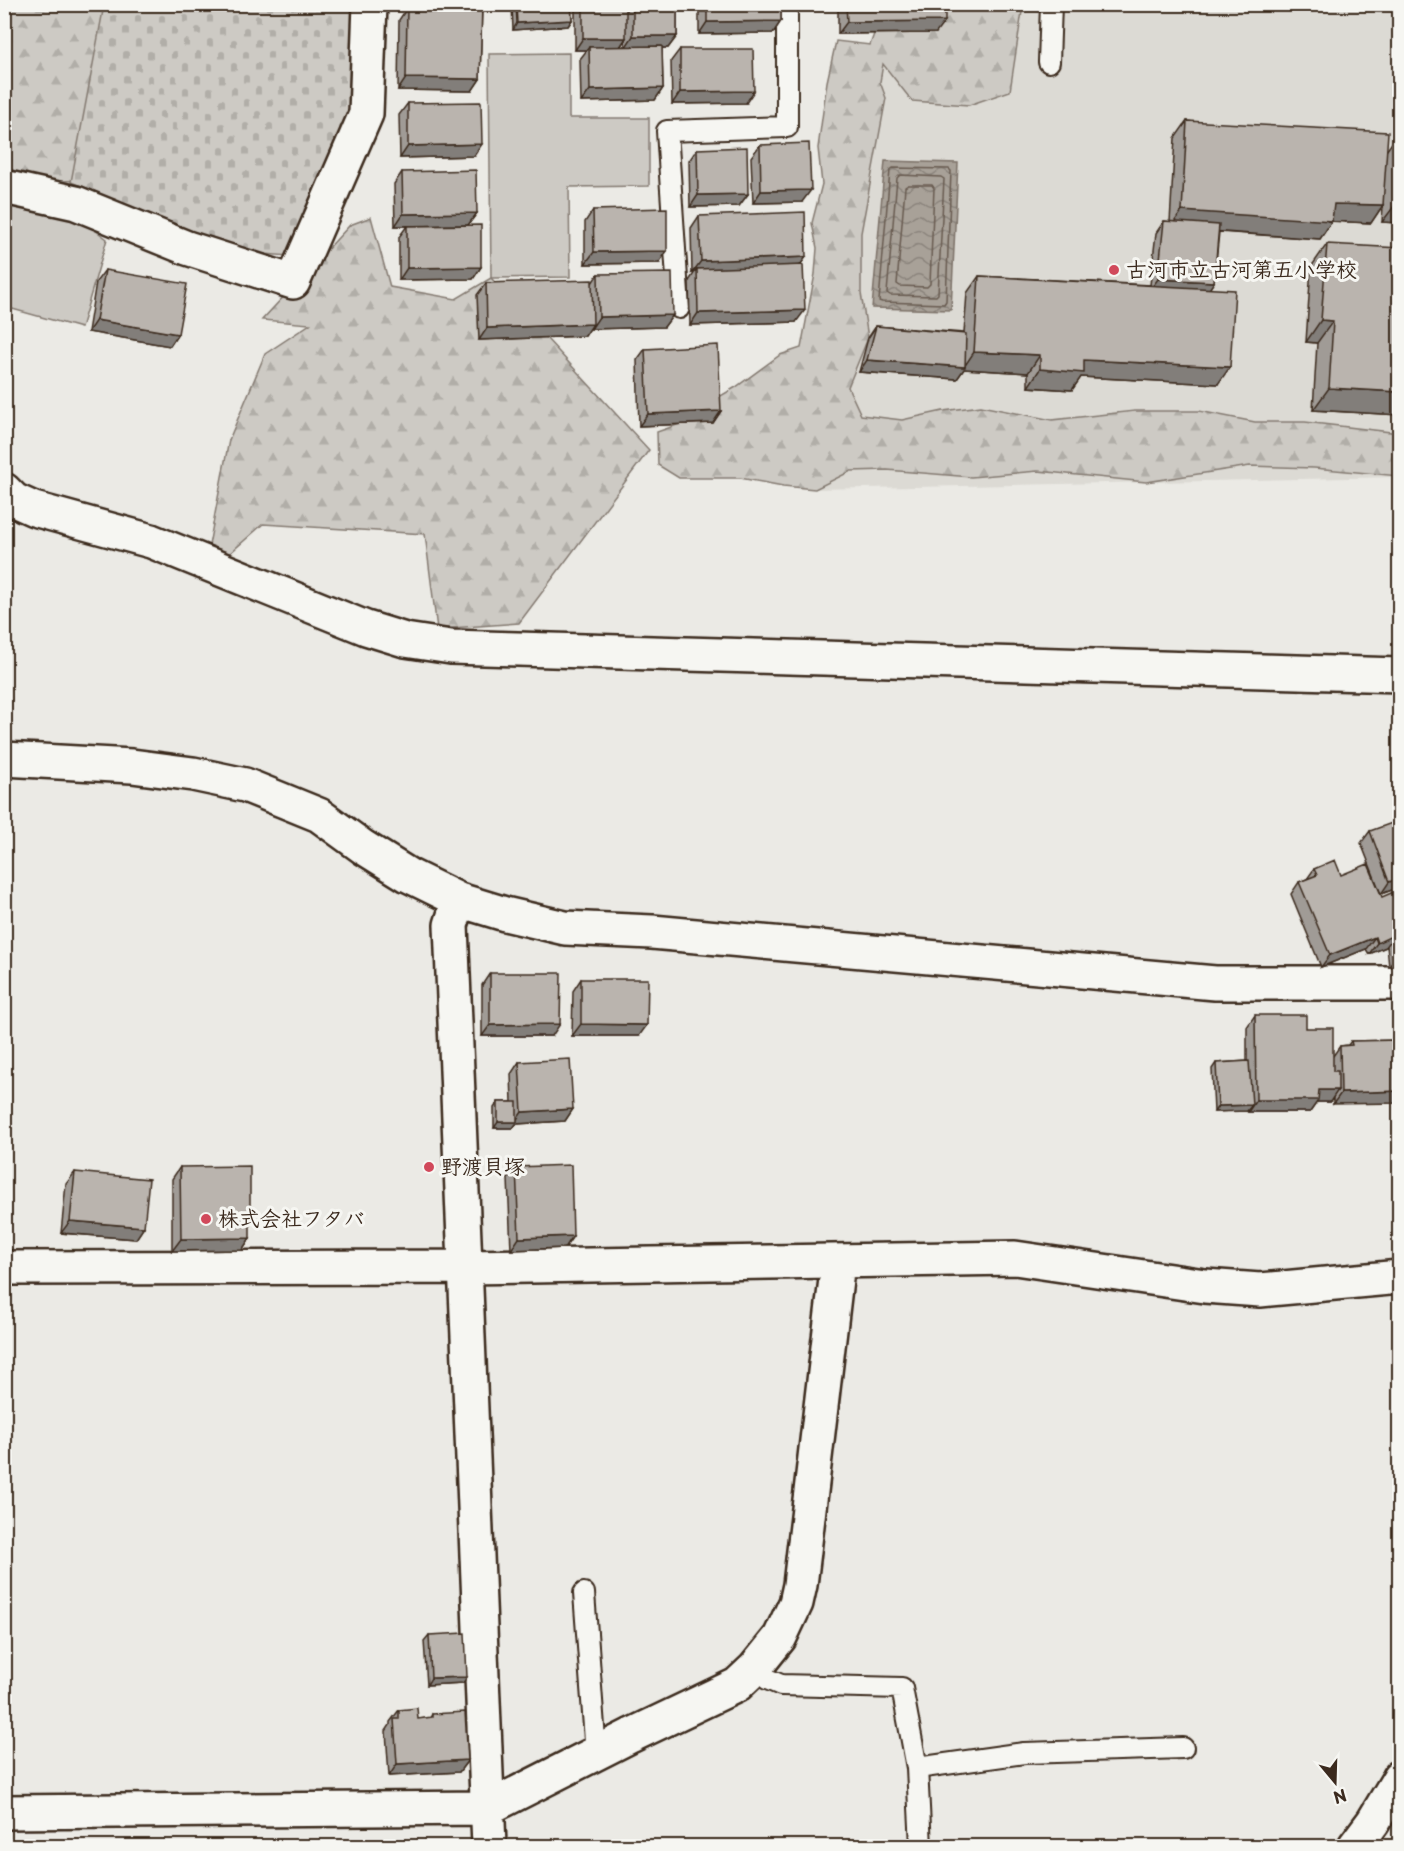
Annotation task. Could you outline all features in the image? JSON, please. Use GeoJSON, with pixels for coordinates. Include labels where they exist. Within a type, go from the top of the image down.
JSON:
{"type":"FeatureCollection","features":[{"type":"Feature","properties":{"kind":"street"},"geometry":{"type":"LineString","coordinates":[[4,187],[76,202],[187,248],[293,282],[366,114],[370,4]]}},
{"type":"Feature","properties":{"kind":"street"},"geometry":{"type":"LineString","coordinates":[[4,490],[14,500],[34,509],[151,541],[366,628],[405,640],[451,647],[1400,675]]}},
{"type":"Feature","properties":{"kind":"street"},"geometry":{"type":"LineString","coordinates":[[4,759],[132,766],[193,774],[245,785],[319,815],[363,847],[408,875],[459,900],[565,928],[652,932],[1215,983],[1400,983]]}},
{"type":"Feature","properties":{"kind":"street"},"geometry":{"type":"LineString","coordinates":[[459,900],[451,925],[489,1846]]}},
{"type":"Feature","properties":{"kind":"street"},"geometry":{"type":"LineString","coordinates":[[4,1268],[464,1268],[1015,1258],[1205,1286],[1260,1290],[1400,1277]]}},
{"type":"Feature","properties":{"kind":"street"},"geometry":{"type":"LineString","coordinates":[[4,1812],[488,1808],[737,1685],[755,1668],[780,1637],[796,1603],[838,1262]]}},
{"type":"Feature","properties":{"kind":"street"},"geometry":{"type":"LineString","coordinates":[[1355,1846],[1400,1777]]}},
{"type":"Feature","properties":{"kind":"lane"},"geometry":{"type":"LineString","coordinates":[[679,308],[668,131],[787,127],[787,4]]}},
{"type":"Feature","properties":{"kind":"lane"},"geometry":{"type":"LineString","coordinates":[[1049,62],[1051,4]]}},
{"type":"Feature","properties":{"kind":"lane"},"geometry":{"type":"LineString","coordinates":[[584,1593],[596,1754]]}},
{"type":"Feature","properties":{"kind":"lane"},"geometry":{"type":"LineString","coordinates":[[755,1668],[767,1679],[782,1685],[902,1688],[917,1768],[921,1846]]}},
{"type":"Feature","properties":{"kind":"lane"},"geometry":{"type":"LineString","coordinates":[[917,1768],[1024,1753],[1183,1748]]}},
{"type":"Feature","properties":{"kind":"shaded area","name":"古河市立古河第五小学校"},"geometry":{"type":"Polygon","coordinates":[[[988,5],[1399,5],[1399,477],[815,489],[841,60],[988,5]]]}},
{"type":"Feature","properties":{"kind":"green space"},"geometry":{"type":"Polygon","coordinates":[[[4,5],[150,5],[115,178],[47,182],[5,174],[4,5]]]}},
{"type":"Feature","properties":{"kind":"green space"},"geometry":{"type":"Polygon","coordinates":[[[104,5],[358,5],[354,116],[290,256],[239,252],[71,182],[104,5]]]}},
{"type":"Feature","properties":{"kind":"green space"},"geometry":{"type":"Polygon","coordinates":[[[899,5],[1023,5],[1010,91],[969,105],[912,101],[883,64],[880,82],[886,98],[861,233],[861,293],[868,338],[848,387],[861,415],[902,420],[981,406],[1052,420],[1135,411],[1199,411],[1255,422],[1305,422],[1399,433],[1399,476],[1314,468],[1250,466],[1146,482],[1038,471],[971,477],[887,470],[851,471],[815,489],[740,478],[679,478],[658,465],[657,432],[688,421],[712,401],[736,387],[780,355],[801,348],[815,274],[817,248],[812,223],[822,184],[818,148],[827,82],[836,41],[870,45],[881,15],[899,5]]]}},
{"type":"Feature","properties":{"kind":"green space"},"geometry":{"type":"Polygon","coordinates":[[[569,53],[569,118],[649,118],[649,186],[569,187],[570,277],[491,278],[489,54],[569,53]]]}},
{"type":"Feature","properties":{"kind":"green space"},"geometry":{"type":"Polygon","coordinates":[[[4,199],[76,216],[107,239],[81,328],[5,307],[4,199]]]}},
{"type":"Feature","properties":{"kind":"green space"},"geometry":{"type":"Polygon","coordinates":[[[371,217],[390,287],[456,299],[491,278],[649,450],[519,623],[437,629],[425,534],[263,524],[203,577],[229,440],[265,354],[310,324],[262,320],[350,225],[371,217]]]}},
{"type":"Feature","properties":{"kind":"water"},"geometry":{"type":"Polygon","coordinates":[[[885,161],[958,163],[951,310],[872,308],[885,161]]]}},
{"type":"Feature","properties":{"kind":"building"},"geometry":{"type":"Polygon","coordinates":[[[459,4],[482,4],[480,79],[406,78],[407,8],[459,9],[459,4]]]}},
{"type":"Feature","properties":{"kind":"building"},"geometry":{"type":"Polygon","coordinates":[[[516,4],[571,4],[572,20],[517,23],[516,4]]]}},
{"type":"Feature","properties":{"kind":"building"},"geometry":{"type":"Polygon","coordinates":[[[583,4],[626,4],[626,38],[583,38],[583,4]]]}},
{"type":"Feature","properties":{"kind":"building"},"geometry":{"type":"Polygon","coordinates":[[[633,4],[677,4],[677,36],[633,36],[633,4]]]}},
{"type":"Feature","properties":{"kind":"building"},"geometry":{"type":"Polygon","coordinates":[[[707,4],[781,4],[781,21],[707,22],[707,4]]]}},
{"type":"Feature","properties":{"kind":"building"},"geometry":{"type":"Polygon","coordinates":[[[846,4],[945,4],[945,21],[847,22],[846,4]]]}},
{"type":"Feature","properties":{"kind":"building"},"geometry":{"type":"Polygon","coordinates":[[[662,46],[663,88],[590,90],[589,47],[662,46]]]}},
{"type":"Feature","properties":{"kind":"building"},"geometry":{"type":"Polygon","coordinates":[[[680,49],[753,49],[754,91],[680,92],[680,49]]]}},
{"type":"Feature","properties":{"kind":"building"},"geometry":{"type":"Polygon","coordinates":[[[481,102],[482,144],[408,146],[408,103],[481,102]]]}},
{"type":"Feature","properties":{"kind":"building"},"geometry":{"type":"Polygon","coordinates":[[[1187,121],[1388,132],[1383,205],[1334,204],[1332,221],[1182,211],[1187,121]]]}},
{"type":"Feature","properties":{"kind":"building"},"geometry":{"type":"Polygon","coordinates":[[[1398,134],[1400,134],[1400,205],[1395,205],[1398,134]]]}},
{"type":"Feature","properties":{"kind":"building"},"geometry":{"type":"Polygon","coordinates":[[[809,143],[811,190],[761,191],[760,145],[809,143]]]}},
{"type":"Feature","properties":{"kind":"building"},"geometry":{"type":"Polygon","coordinates":[[[747,147],[748,194],[698,195],[697,149],[747,147]]]}},
{"type":"Feature","properties":{"kind":"building"},"geometry":{"type":"Polygon","coordinates":[[[476,170],[477,213],[403,214],[402,172],[476,170]]]}},
{"type":"Feature","properties":{"kind":"building"},"geometry":{"type":"Polygon","coordinates":[[[667,208],[667,251],[594,252],[593,210],[667,208]]]}},
{"type":"Feature","properties":{"kind":"building"},"geometry":{"type":"Polygon","coordinates":[[[805,212],[806,257],[701,261],[699,216],[805,212]]]}},
{"type":"Feature","properties":{"kind":"building"},"geometry":{"type":"Polygon","coordinates":[[[1164,221],[1219,225],[1214,282],[1158,279],[1164,221]]]}},
{"type":"Feature","properties":{"kind":"building"},"geometry":{"type":"Polygon","coordinates":[[[481,225],[481,267],[407,268],[407,226],[481,225]]]}},
{"type":"Feature","properties":{"kind":"building"},"geometry":{"type":"Polygon","coordinates":[[[1327,244],[1400,248],[1400,392],[1329,388],[1333,321],[1321,320],[1327,244]]]}},
{"type":"Feature","properties":{"kind":"building"},"geometry":{"type":"Polygon","coordinates":[[[803,265],[805,310],[698,313],[697,269],[803,265]]]}},
{"type":"Feature","properties":{"kind":"building"},"geometry":{"type":"Polygon","coordinates":[[[105,270],[187,284],[178,334],[96,320],[105,270]]]}},
{"type":"Feature","properties":{"kind":"building"},"geometry":{"type":"Polygon","coordinates":[[[672,273],[673,315],[599,317],[598,274],[672,273]]]}},
{"type":"Feature","properties":{"kind":"building"},"geometry":{"type":"Polygon","coordinates":[[[979,276],[1235,290],[1230,367],[1084,360],[1084,373],[1040,369],[1040,355],[974,352],[979,276]]]}},
{"type":"Feature","properties":{"kind":"building"},"geometry":{"type":"Polygon","coordinates":[[[592,280],[593,324],[487,328],[486,283],[592,280]]]}},
{"type":"Feature","properties":{"kind":"building"},"geometry":{"type":"Polygon","coordinates":[[[876,326],[966,334],[965,367],[867,360],[876,326]]]}},
{"type":"Feature","properties":{"kind":"building"},"geometry":{"type":"Polygon","coordinates":[[[718,345],[721,411],[648,414],[645,349],[718,345]]]}},
{"type":"Feature","properties":{"kind":"building"},"geometry":{"type":"Polygon","coordinates":[[[1400,820],[1400,878],[1389,882],[1370,831],[1400,820]]]}},
{"type":"Feature","properties":{"kind":"building"},"geometry":{"type":"Polygon","coordinates":[[[1335,860],[1341,875],[1368,864],[1382,897],[1396,891],[1400,900],[1400,928],[1392,931],[1394,935],[1377,943],[1375,937],[1330,955],[1299,882],[1317,875],[1314,869],[1335,860]]]}},
{"type":"Feature","properties":{"kind":"building"},"geometry":{"type":"Polygon","coordinates":[[[1393,937],[1400,937],[1400,961],[1393,961],[1391,940],[1393,937]]]}},
{"type":"Feature","properties":{"kind":"building"},"geometry":{"type":"Polygon","coordinates":[[[490,973],[561,973],[560,1024],[490,1025],[490,973]]]}},
{"type":"Feature","properties":{"kind":"building"},"geometry":{"type":"Polygon","coordinates":[[[581,979],[648,979],[647,1025],[581,1024],[581,979]]]}},
{"type":"Feature","properties":{"kind":"building"},"geometry":{"type":"Polygon","coordinates":[[[1255,1015],[1306,1015],[1306,1028],[1333,1028],[1333,1071],[1338,1071],[1338,1090],[1319,1090],[1318,1100],[1256,1100],[1255,1015]]]}},
{"type":"Feature","properties":{"kind":"building"},"geometry":{"type":"Polygon","coordinates":[[[1400,1040],[1400,1091],[1341,1093],[1340,1046],[1352,1045],[1351,1041],[1400,1040]]]}},
{"type":"Feature","properties":{"kind":"building"},"geometry":{"type":"Polygon","coordinates":[[[570,1059],[573,1109],[522,1112],[519,1062],[570,1059]]]}},
{"type":"Feature","properties":{"kind":"building"},"geometry":{"type":"Polygon","coordinates":[[[1249,1061],[1252,1105],[1218,1106],[1216,1063],[1249,1061]]]}},
{"type":"Feature","properties":{"kind":"building"},"geometry":{"type":"Polygon","coordinates":[[[498,1102],[517,1102],[517,1122],[498,1122],[498,1102]]]}},
{"type":"Feature","properties":{"kind":"building"},"geometry":{"type":"Polygon","coordinates":[[[571,1165],[573,1236],[519,1238],[516,1167],[571,1165]]]}},
{"type":"Feature","properties":{"kind":"building"},"geometry":{"type":"Polygon","coordinates":[[[250,1166],[250,1238],[181,1239],[180,1167],[250,1166]]]}},
{"type":"Feature","properties":{"kind":"building"},"geometry":{"type":"Polygon","coordinates":[[[75,1172],[149,1179],[144,1227],[70,1221],[75,1172]]]}},
{"type":"Feature","properties":{"kind":"building"},"geometry":{"type":"Polygon","coordinates":[[[465,1633],[467,1677],[431,1678],[429,1635],[465,1633]]]}},
{"type":"Feature","properties":{"kind":"building"},"geometry":{"type":"Polygon","coordinates":[[[417,1708],[418,1719],[432,1717],[432,1714],[465,1712],[468,1760],[397,1764],[394,1719],[399,1719],[399,1710],[417,1708]]]}},
{"type":"Feature","properties":{"kind":"place","name":"古河市立古河第五小学校"},"geometry":{"type":"Point","coordinates":[1114,270]}},
{"type":"Feature","properties":{"kind":"place","name":"野渡貝塚"},"geometry":{"type":"Point","coordinates":[429,1167]}},
{"type":"Feature","properties":{"kind":"place","name":"株式会社フタバ"},"geometry":{"type":"Point","coordinates":[206,1219]}}]}
